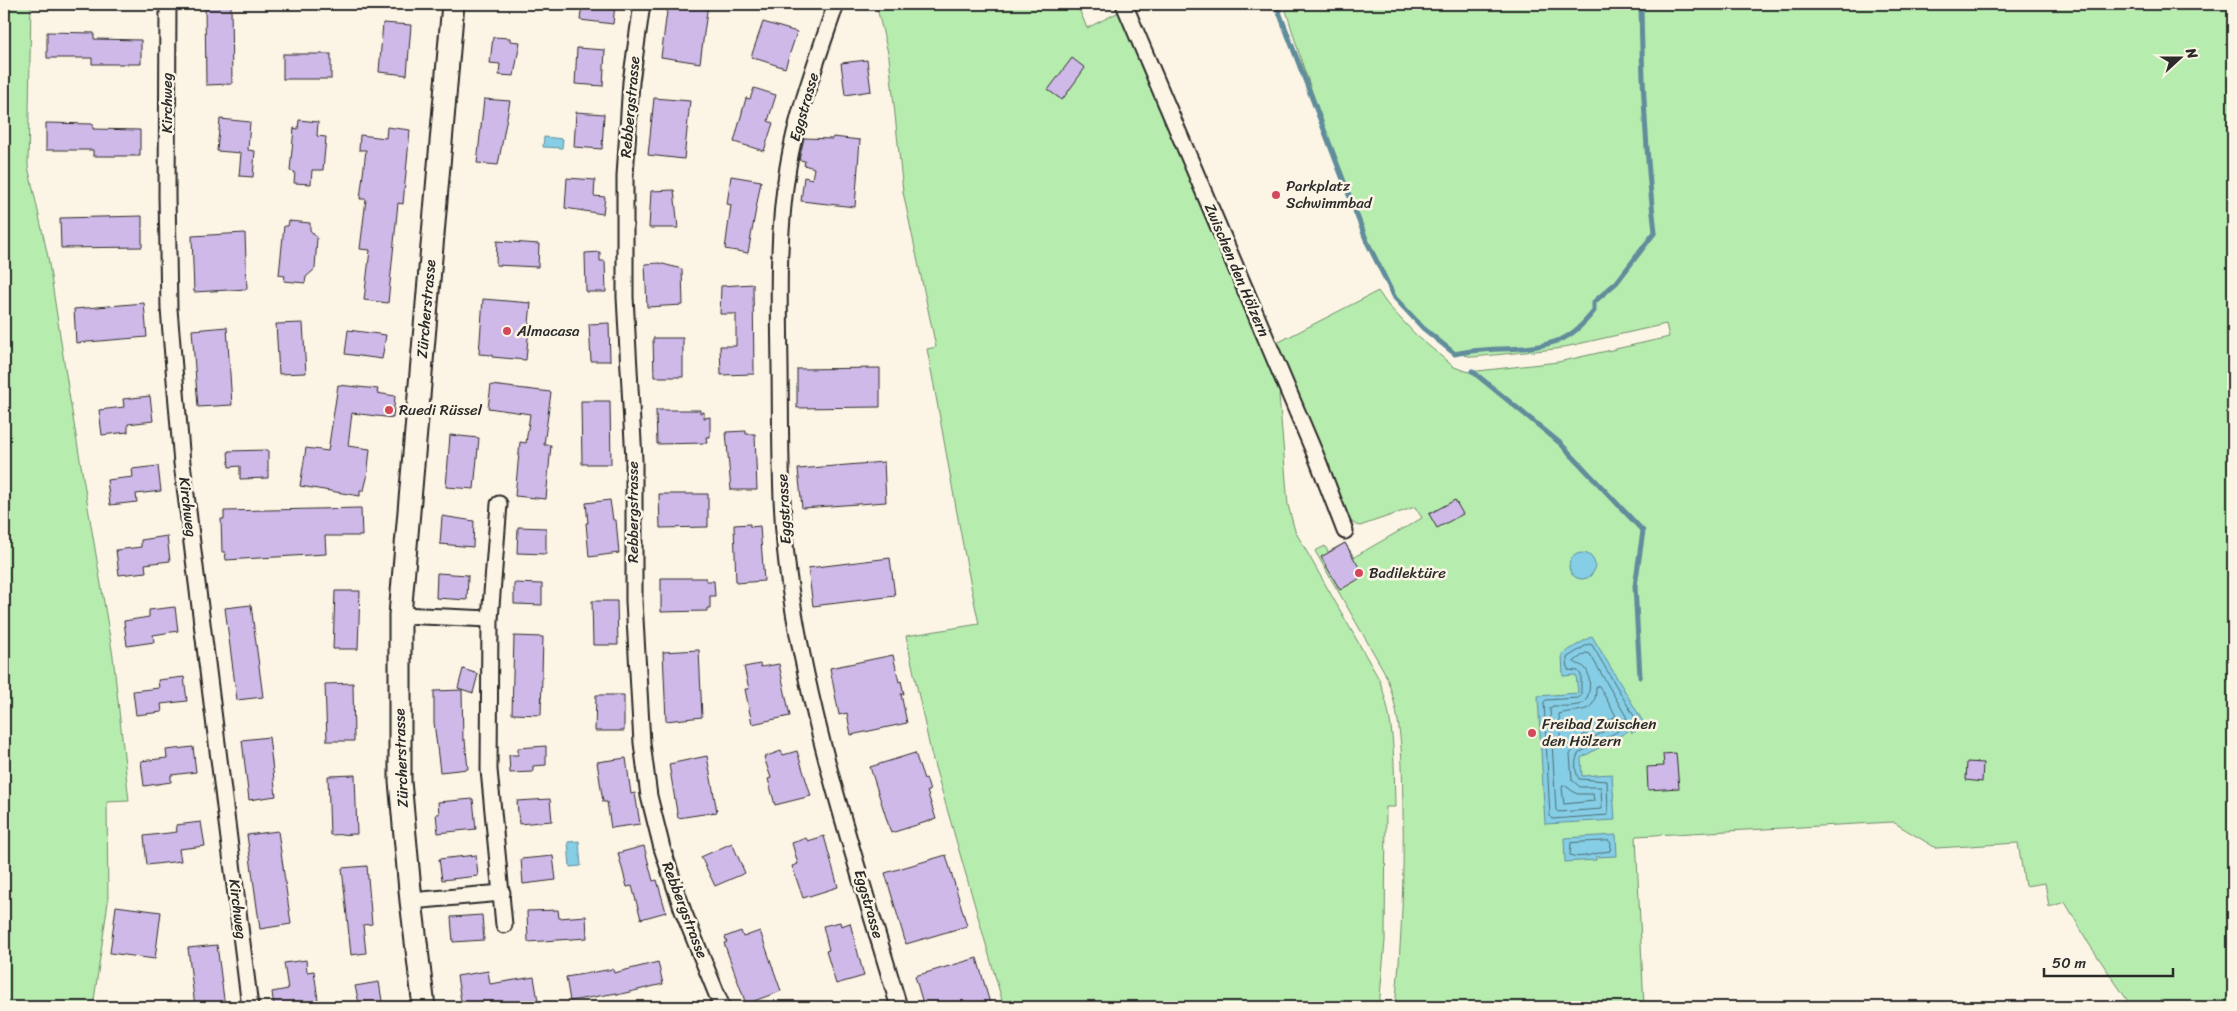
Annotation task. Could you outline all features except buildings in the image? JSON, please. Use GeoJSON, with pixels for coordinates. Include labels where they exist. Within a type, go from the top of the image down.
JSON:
{"type":"FeatureCollection","features":[{"type":"Feature","properties":{"kind":"main road","name":"Zürcherstrasse"},"geometry":{"type":"LineString","coordinates":[[424,1007],[410,901],[400,781],[400,615],[453,4]]}},
{"type":"Feature","properties":{"kind":"street","name":"Kirchweg"},"geometry":{"type":"LineString","coordinates":[[168,4],[167,195],[170,319],[182,463],[250,1007]]}},
{"type":"Feature","properties":{"kind":"street","name":"Rebbergstrasse"},"geometry":{"type":"LineString","coordinates":[[642,4],[631,82],[625,185],[625,297],[634,460],[634,600],[642,743],[649,796],[662,848],[683,911],[722,1007]]}},
{"type":"Feature","properties":{"kind":"street","name":"Eggstrasse"},"geometry":{"type":"LineString","coordinates":[[836,4],[806,96],[788,165],[781,223],[779,275],[782,520],[790,592],[803,663],[822,745],[899,1007]]}},
{"type":"Feature","properties":{"kind":"street","name":"Zwischen den Hölzern"},"geometry":{"type":"LineString","coordinates":[[1126,6],[1318,461],[1345,531]]}},
{"type":"Feature","properties":{"kind":"street"},"geometry":{"type":"LineString","coordinates":[[499,504],[490,619],[489,770],[504,925]]}},
{"type":"Feature","properties":{"kind":"street"},"geometry":{"type":"LineString","coordinates":[[400,615],[490,619]]}},
{"type":"Feature","properties":{"kind":"street"},"geometry":{"type":"LineString","coordinates":[[410,901],[502,894]]}},
{"type":"Feature","properties":{"kind":"green space"},"geometry":{"type":"Polygon","coordinates":[[[4,4],[31,4],[28,166],[48,257],[113,656],[129,801],[107,802],[108,902],[93,1007],[4,1007],[4,4]]]}},
{"type":"Feature","properties":{"kind":"green space"},"geometry":{"type":"Polygon","coordinates":[[[876,4],[1077,4],[1087,28],[1121,11],[1282,394],[1279,395],[1288,505],[1295,531],[1379,679],[1388,710],[1393,742],[1395,807],[1386,807],[1385,941],[1379,1007],[1004,1007],[931,753],[906,636],[979,624],[927,349],[936,347],[903,192],[889,57],[876,4]]]}},
{"type":"Feature","properties":{"kind":"green space"},"geometry":{"type":"Polygon","coordinates":[[[1284,4],[2233,4],[2233,1007],[2132,1007],[2089,944],[2065,902],[2049,907],[2045,883],[2025,886],[2018,843],[1936,848],[1893,822],[1636,836],[1644,1007],[1395,1007],[1401,933],[1403,859],[1402,774],[1398,722],[1395,705],[1384,671],[1315,551],[1325,546],[1328,552],[1345,543],[1354,557],[1422,518],[1415,507],[1360,526],[1347,518],[1275,344],[1378,291],[1387,304],[1416,335],[1454,367],[1469,372],[1558,362],[1669,337],[1666,324],[1556,349],[1473,357],[1456,353],[1423,326],[1396,297],[1369,241],[1334,153],[1303,66],[1284,4]]]}},
{"type":"Feature","properties":{"kind":"water"},"geometry":{"type":"Polygon","coordinates":[[[544,137],[563,139],[562,148],[543,147],[544,137]]]}},
{"type":"Feature","properties":{"kind":"water"},"geometry":{"type":"Polygon","coordinates":[[[1582,553],[1591,557],[1595,566],[1591,575],[1582,579],[1573,575],[1569,566],[1573,557],[1582,553]]]}},
{"type":"Feature","properties":{"kind":"water"},"geometry":{"type":"Polygon","coordinates":[[[1592,636],[1645,725],[1632,733],[1630,730],[1581,758],[1582,776],[1612,774],[1615,820],[1545,824],[1538,696],[1578,693],[1576,675],[1563,676],[1562,654],[1592,636]]]}},
{"type":"Feature","properties":{"kind":"water"},"geometry":{"type":"Polygon","coordinates":[[[1616,835],[1617,856],[1596,857],[1596,860],[1565,862],[1564,838],[1616,835]]]}},
{"type":"Feature","properties":{"kind":"water"},"geometry":{"type":"Polygon","coordinates":[[[579,841],[581,866],[570,867],[568,842],[579,841]]]}},
{"type":"Feature","properties":{"kind":"waterway"},"geometry":{"type":"LineString","coordinates":[[1276,4],[1367,242],[1395,298],[1423,328],[1455,354],[1468,351],[1522,348],[1549,344],[1571,334],[1591,315],[1594,311],[1594,302],[1617,282],[1655,232],[1645,118],[1641,4]]}},
{"type":"Feature","properties":{"kind":"waterway"},"geometry":{"type":"LineString","coordinates":[[1472,371],[1560,443],[1643,531],[1635,586],[1640,677]]}},
{"type":"Feature","properties":{"kind":"place","name":"Parkplatz Schwimmbad"},"geometry":{"type":"Point","coordinates":[1276,195]}},
{"type":"Feature","properties":{"kind":"place","name":"Almacasa"},"geometry":{"type":"Point","coordinates":[507,331]}},
{"type":"Feature","properties":{"kind":"place","name":"Ruedi Rüssel"},"geometry":{"type":"Point","coordinates":[389,410]}},
{"type":"Feature","properties":{"kind":"place","name":"Badilektüre"},"geometry":{"type":"Point","coordinates":[1359,573]}},
{"type":"Feature","properties":{"kind":"place","name":"Freibad Zwischen den Hölzern"},"geometry":{"type":"Point","coordinates":[1532,733]}}]}
